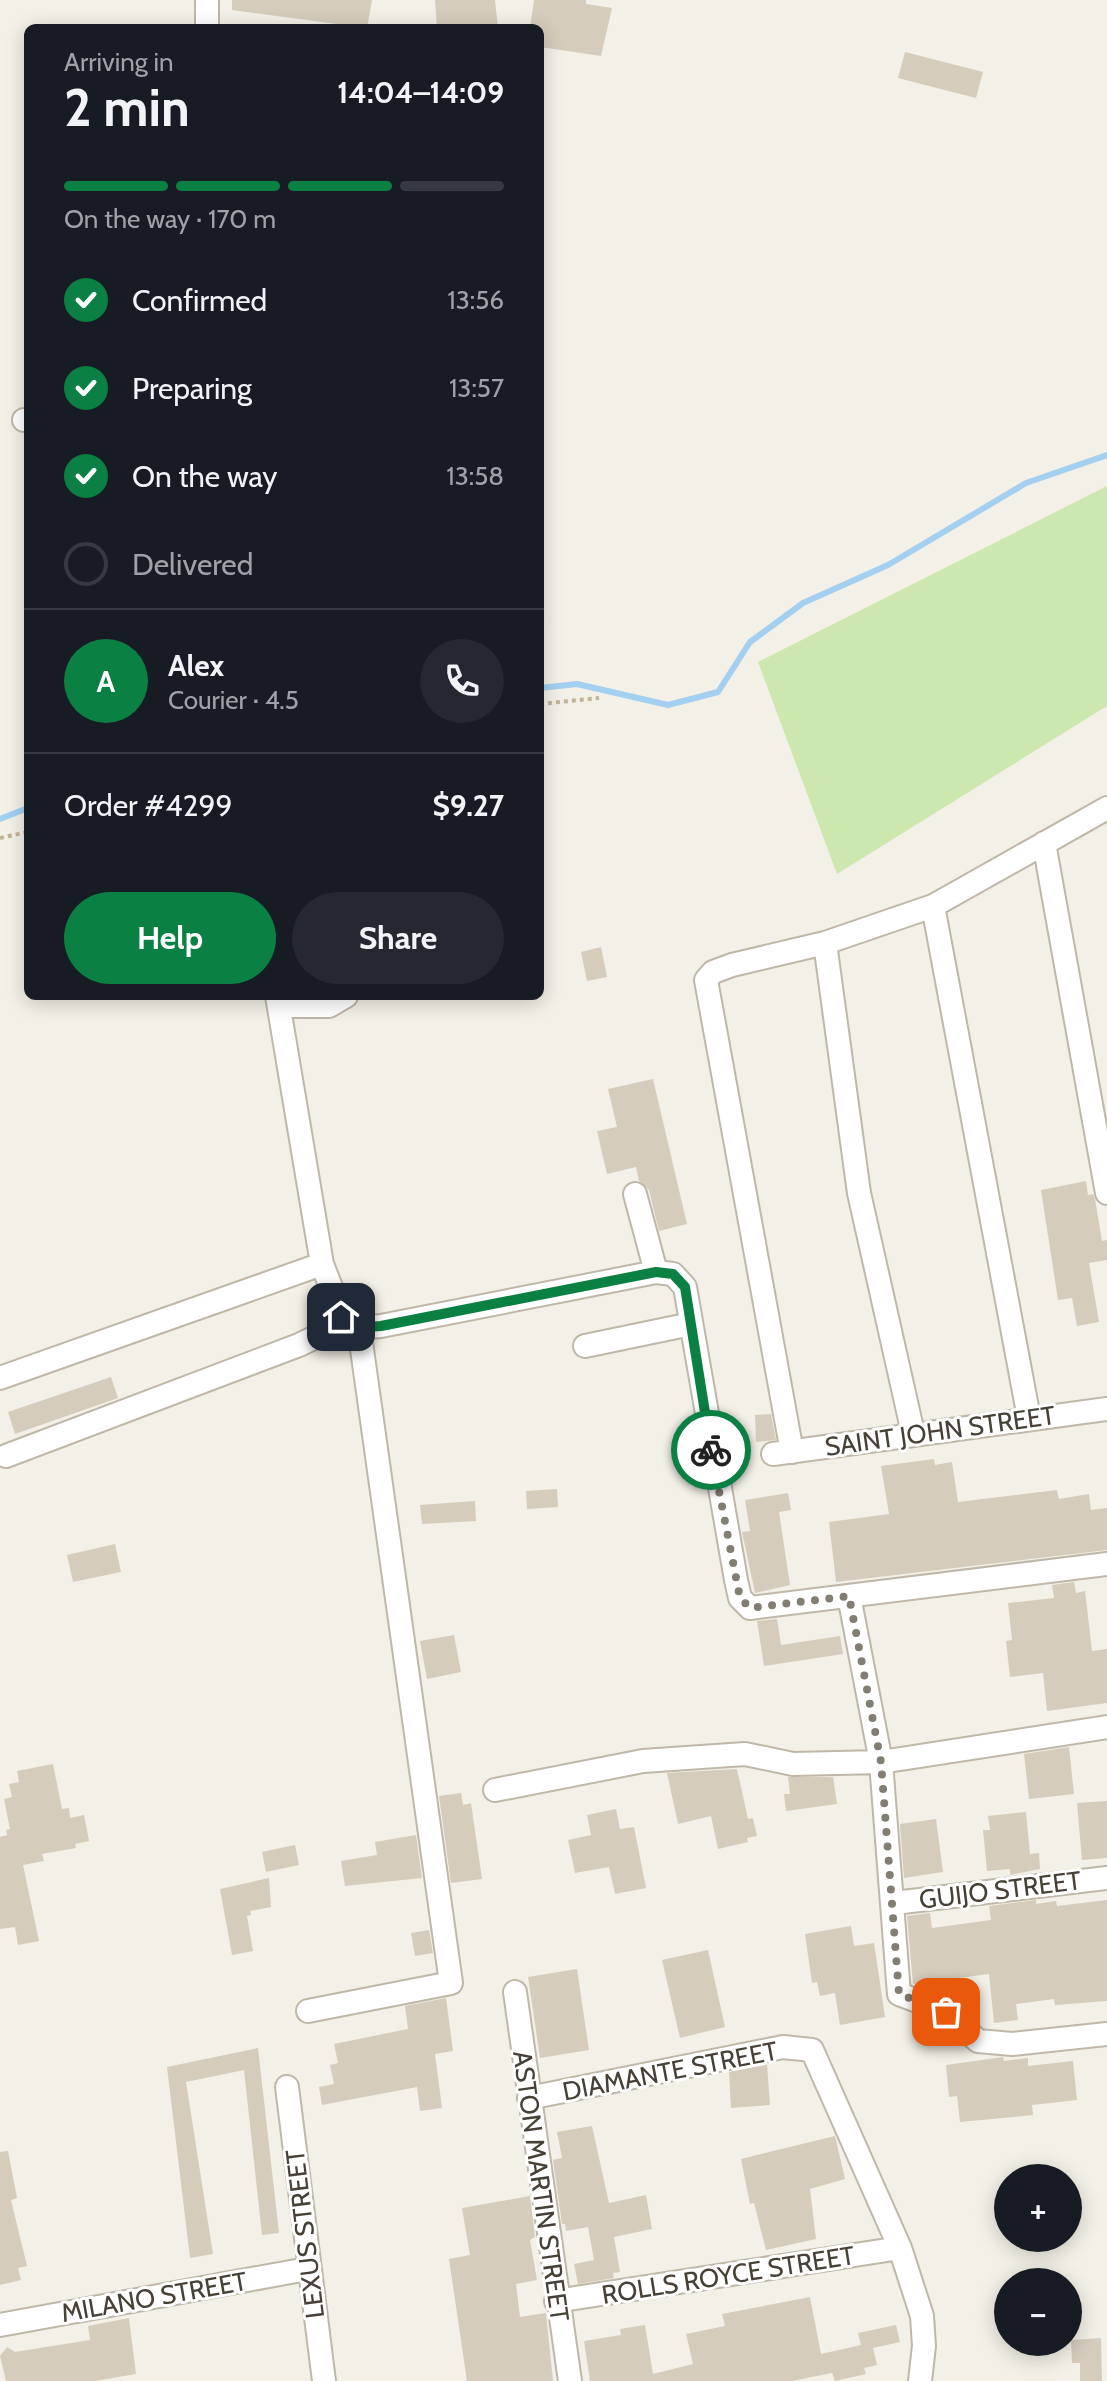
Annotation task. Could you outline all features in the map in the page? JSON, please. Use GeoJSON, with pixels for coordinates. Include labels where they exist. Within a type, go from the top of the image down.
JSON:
{"type":"FeatureCollection","features":[{"type":"Feature","properties":{"kind":"street"},"geometry":{"type":"LineString","coordinates":[[207,0],[207,24]]}},
{"type":"Feature","properties":{"kind":"street"},"geometry":{"type":"LineString","coordinates":[[913,1433],[859,1193],[825,943],[933,906],[1107,808]]}},
{"type":"Feature","properties":{"kind":"street"},"geometry":{"type":"LineString","coordinates":[[1044,843],[1107,1193]]}},
{"type":"Feature","properties":{"kind":"street"},"geometry":{"type":"LineString","coordinates":[[933,906],[1029,1418]]}},
{"type":"Feature","properties":{"kind":"street","name":"SAINT JOHN STREET"},"geometry":{"type":"LineString","coordinates":[[825,943],[732,965],[713,972],[706,980],[783,1453],[1107,1409]]}},
{"type":"Feature","properties":{"kind":"street"},"geometry":{"type":"LineString","coordinates":[[308,2011],[451,1983],[352,1326],[322,1264],[278,1001],[329,1006],[339,1000]]}},
{"type":"Feature","properties":{"kind":"street"},"geometry":{"type":"LineString","coordinates":[[635,1194],[656,1272]]}},
{"type":"Feature","properties":{"kind":"street"},"geometry":{"type":"LineString","coordinates":[[0,1378],[322,1264]]}},
{"type":"Feature","properties":{"kind":"street"},"geometry":{"type":"LineString","coordinates":[[6,1456],[352,1326],[656,1272],[673,1274],[685,1287],[712,1458],[740,1598],[750,1608],[1107,1564]]}},
{"type":"Feature","properties":{"kind":"street"},"geometry":{"type":"LineString","coordinates":[[585,1346],[691,1324]]}},
{"type":"Feature","properties":{"kind":"street"},"geometry":{"type":"LineString","coordinates":[[849,1596],[881,1762],[899,1994],[946,2012],[978,2041],[1012,2044],[1107,2034]]}},
{"type":"Feature","properties":{"kind":"street"},"geometry":{"type":"LineString","coordinates":[[495,1790],[643,1761],[745,1754],[793,1764],[881,1762],[1107,1727]]}},
{"type":"Feature","properties":{"kind":"street","name":"GUIJO STREET"},"geometry":{"type":"LineString","coordinates":[[894,1903],[1107,1878]]}},
{"type":"Feature","properties":{"kind":"street","name":"ASTON MARTIN STREET"},"geometry":{"type":"LineString","coordinates":[[515,1992],[556,2301],[570,2381]]}},
{"type":"Feature","properties":{"kind":"street","name":"DIAMANTE STREET"},"geometry":{"type":"LineString","coordinates":[[529,2098],[783,2047],[812,2050],[900,2248]]}},
{"type":"Feature","properties":{"kind":"street","name":"LEXUS STREET"},"geometry":{"type":"LineString","coordinates":[[287,2087],[307,2269],[324,2381]]}},
{"type":"Feature","properties":{"kind":"street"},"geometry":{"type":"LineString","coordinates":[[900,2248],[922,2316],[924,2346],[920,2381]]}},
{"type":"Feature","properties":{"kind":"street","name":"ROLLS ROYCE STREET"},"geometry":{"type":"LineString","coordinates":[[556,2301],[900,2248]]}},
{"type":"Feature","properties":{"kind":"street","name":"MILANO STREET"},"geometry":{"type":"LineString","coordinates":[[0,2325],[307,2269]]}},
{"type":"Feature","properties":{"kind":"path"},"geometry":{"type":"LineString","coordinates":[[544,704],[599,698]]}},
{"type":"Feature","properties":{"kind":"path"},"geometry":{"type":"LineString","coordinates":[[0,838],[24,833]]}},
{"type":"Feature","properties":{"kind":"green space"},"geometry":{"type":"Polygon","coordinates":[[[1107,486],[1107,706],[837,874],[758,662],[1107,486]]]}},
{"type":"Feature","properties":{"kind":"building"},"geometry":{"type":"Polygon","coordinates":[[[232,0],[372,0],[368,24],[337,24],[232,10],[232,0]]]}},
{"type":"Feature","properties":{"kind":"building"},"geometry":{"type":"Polygon","coordinates":[[[435,0],[495,0],[498,24],[437,24],[435,0]]]}},
{"type":"Feature","properties":{"kind":"building"},"geometry":{"type":"Polygon","coordinates":[[[534,0],[586,0],[586,4],[612,8],[601,56],[544,48],[544,24],[531,24],[534,0]]]}},
{"type":"Feature","properties":{"kind":"building"},"geometry":{"type":"Polygon","coordinates":[[[905,52],[983,72],[976,98],[898,78],[905,52]]]}},
{"type":"Feature","properties":{"kind":"building"},"geometry":{"type":"Polygon","coordinates":[[[601,947],[607,977],[587,981],[581,952],[601,947]]]}},
{"type":"Feature","properties":{"kind":"building"},"geometry":{"type":"Polygon","coordinates":[[[653,1079],[687,1224],[659,1231],[649,1190],[639,1181],[636,1167],[607,1174],[597,1131],[617,1127],[608,1089],[653,1079]]]}},
{"type":"Feature","properties":{"kind":"building"},"geometry":{"type":"Polygon","coordinates":[[[1086,1181],[1088,1195],[1093,1194],[1095,1199],[1102,1241],[1107,1240],[1107,1260],[1089,1263],[1099,1322],[1077,1326],[1072,1298],[1058,1300],[1041,1190],[1086,1181]]]}},
{"type":"Feature","properties":{"kind":"building"},"geometry":{"type":"Polygon","coordinates":[[[111,1377],[118,1398],[15,1434],[8,1412],[111,1377]]]}},
{"type":"Feature","properties":{"kind":"building"},"geometry":{"type":"Polygon","coordinates":[[[771,1414],[776,1440],[756,1442],[755,1415],[771,1414]]]}},
{"type":"Feature","properties":{"kind":"building"},"geometry":{"type":"Polygon","coordinates":[[[934,1459],[935,1465],[952,1462],[958,1502],[1057,1490],[1059,1499],[1089,1494],[1091,1510],[1107,1508],[1107,1550],[836,1582],[829,1522],[889,1514],[881,1466],[934,1459]]]}},
{"type":"Feature","properties":{"kind":"building"},"geometry":{"type":"Polygon","coordinates":[[[557,1489],[558,1507],[527,1509],[526,1491],[557,1489]]]}},
{"type":"Feature","properties":{"kind":"building"},"geometry":{"type":"Polygon","coordinates":[[[788,1493],[791,1510],[779,1512],[790,1585],[755,1593],[742,1532],[750,1531],[745,1500],[788,1493]]]}},
{"type":"Feature","properties":{"kind":"building"},"geometry":{"type":"Polygon","coordinates":[[[475,1501],[476,1521],[422,1524],[420,1505],[475,1501]]]}},
{"type":"Feature","properties":{"kind":"building"},"geometry":{"type":"Polygon","coordinates":[[[115,1544],[121,1572],[73,1582],[67,1555],[115,1544]]]}},
{"type":"Feature","properties":{"kind":"building"},"geometry":{"type":"Polygon","coordinates":[[[1074,1582],[1076,1593],[1085,1591],[1092,1651],[1107,1649],[1107,1703],[1047,1711],[1043,1673],[1010,1677],[1006,1641],[1012,1640],[1008,1603],[1054,1598],[1052,1585],[1074,1582]]]}},
{"type":"Feature","properties":{"kind":"building"},"geometry":{"type":"Polygon","coordinates":[[[777,1619],[781,1645],[840,1636],[843,1654],[764,1666],[757,1621],[777,1619]]]}},
{"type":"Feature","properties":{"kind":"building"},"geometry":{"type":"Polygon","coordinates":[[[454,1635],[461,1672],[427,1679],[420,1641],[454,1635]]]}},
{"type":"Feature","properties":{"kind":"building"},"geometry":{"type":"Polygon","coordinates":[[[1069,1747],[1074,1794],[1029,1799],[1024,1754],[1069,1747]]]}},
{"type":"Feature","properties":{"kind":"building"},"geometry":{"type":"Polygon","coordinates":[[[53,1764],[62,1809],[69,1808],[70,1818],[84,1815],[89,1841],[75,1844],[76,1848],[42,1854],[44,1861],[23,1865],[39,1941],[18,1945],[15,1927],[0,1929],[0,1837],[7,1835],[6,1830],[10,1829],[4,1799],[12,1797],[9,1784],[19,1782],[17,1771],[53,1764]]]}},
{"type":"Feature","properties":{"kind":"building"},"geometry":{"type":"Polygon","coordinates":[[[737,1769],[748,1819],[753,1818],[757,1836],[747,1838],[748,1842],[718,1849],[711,1816],[678,1824],[667,1773],[737,1769]]]}},
{"type":"Feature","properties":{"kind":"building"},"geometry":{"type":"Polygon","coordinates":[[[788,1777],[833,1777],[837,1804],[786,1811],[784,1794],[790,1794],[788,1777]]]}},
{"type":"Feature","properties":{"kind":"building"},"geometry":{"type":"Polygon","coordinates":[[[461,1793],[463,1805],[471,1803],[482,1879],[451,1883],[439,1796],[461,1793]]]}},
{"type":"Feature","properties":{"kind":"building"},"geometry":{"type":"Polygon","coordinates":[[[1107,1801],[1107,1858],[1082,1860],[1077,1803],[1107,1801]]]}},
{"type":"Feature","properties":{"kind":"building"},"geometry":{"type":"Polygon","coordinates":[[[616,1809],[620,1829],[634,1827],[646,1888],[615,1894],[609,1867],[575,1873],[568,1840],[591,1835],[587,1815],[616,1809]]]}},
{"type":"Feature","properties":{"kind":"building"},"geometry":{"type":"Polygon","coordinates":[[[1026,1812],[1030,1854],[1039,1853],[1040,1869],[1010,1875],[1010,1869],[987,1871],[983,1830],[990,1830],[988,1816],[1026,1812]]]}},
{"type":"Feature","properties":{"kind":"building"},"geometry":{"type":"Polygon","coordinates":[[[936,1819],[943,1872],[904,1878],[900,1824],[936,1819]]]}},
{"type":"Feature","properties":{"kind":"building"},"geometry":{"type":"Polygon","coordinates":[[[416,1835],[422,1878],[345,1886],[341,1861],[377,1855],[375,1842],[416,1835]]]}},
{"type":"Feature","properties":{"kind":"building"},"geometry":{"type":"Polygon","coordinates":[[[295,1845],[299,1865],[266,1872],[262,1852],[295,1845]]]}},
{"type":"Feature","properties":{"kind":"building"},"geometry":{"type":"Polygon","coordinates":[[[269,1878],[271,1907],[250,1911],[251,1915],[247,1916],[253,1951],[232,1955],[220,1889],[269,1878]]]}},
{"type":"Feature","properties":{"kind":"building"},"geometry":{"type":"Polygon","coordinates":[[[1036,1900],[1036,1904],[1056,1901],[1057,1906],[1107,1900],[1107,2001],[1055,2005],[1054,1999],[1016,2004],[1018,2020],[994,2023],[989,1974],[913,1984],[907,1916],[930,1913],[932,1928],[991,1920],[989,1906],[1036,1900]]]}},
{"type":"Feature","properties":{"kind":"building"},"geometry":{"type":"Polygon","coordinates":[[[851,1926],[854,1946],[874,1943],[885,2017],[840,2025],[835,1993],[820,1996],[817,1982],[812,1983],[805,1934],[851,1926]]]}},
{"type":"Feature","properties":{"kind":"building"},"geometry":{"type":"Polygon","coordinates":[[[429,1930],[433,1953],[415,1956],[411,1933],[429,1930]]]}},
{"type":"Feature","properties":{"kind":"building"},"geometry":{"type":"Polygon","coordinates":[[[708,1950],[725,2027],[680,2038],[662,1960],[708,1950]]]}},
{"type":"Feature","properties":{"kind":"building"},"geometry":{"type":"Polygon","coordinates":[[[577,1969],[589,2050],[540,2058],[528,1977],[577,1969]]]}},
{"type":"Feature","properties":{"kind":"building"},"geometry":{"type":"Polygon","coordinates":[[[446,1998],[453,2051],[435,2054],[442,2108],[420,2111],[417,2087],[322,2105],[319,2087],[334,2084],[330,2065],[338,2063],[334,2044],[408,2029],[405,2006],[446,1998]]]}},
{"type":"Feature","properties":{"kind":"building"},"geometry":{"type":"Polygon","coordinates":[[[258,2048],[279,2233],[262,2235],[244,2070],[186,2082],[213,2254],[190,2258],[167,2067],[258,2048]]]}},
{"type":"Feature","properties":{"kind":"building"},"geometry":{"type":"Polygon","coordinates":[[[1003,2057],[1004,2061],[1028,2058],[1028,2066],[1073,2061],[1077,2100],[1032,2105],[1033,2115],[960,2122],[957,2096],[949,2097],[946,2065],[1003,2057]]]}},
{"type":"Feature","properties":{"kind":"building"},"geometry":{"type":"Polygon","coordinates":[[[767,2064],[770,2105],[731,2108],[729,2072],[767,2064]]]}},
{"type":"Feature","properties":{"kind":"building"},"geometry":{"type":"Polygon","coordinates":[[[592,2126],[609,2203],[646,2195],[652,2229],[614,2237],[620,2272],[613,2273],[614,2278],[578,2284],[574,2264],[594,2260],[588,2227],[566,2231],[565,2224],[562,2224],[553,2160],[562,2158],[557,2132],[592,2126]]]}},
{"type":"Feature","properties":{"kind":"building"},"geometry":{"type":"Polygon","coordinates":[[[835,2136],[845,2179],[810,2189],[816,2239],[766,2250],[754,2203],[750,2204],[741,2159],[835,2136]]]}},
{"type":"Feature","properties":{"kind":"building"},"geometry":{"type":"Polygon","coordinates":[[[8,2151],[17,2198],[11,2200],[27,2266],[18,2268],[21,2280],[0,2285],[0,2152],[8,2151]]]}},
{"type":"Feature","properties":{"kind":"building"},"geometry":{"type":"Polygon","coordinates":[[[530,2196],[535,2237],[530,2240],[537,2280],[516,2284],[520,2317],[546,2313],[553,2381],[467,2381],[449,2259],[470,2255],[462,2208],[530,2196]]]}},
{"type":"Feature","properties":{"kind":"building"},"geometry":{"type":"Polygon","coordinates":[[[810,2297],[821,2354],[861,2345],[858,2333],[896,2325],[900,2342],[873,2348],[877,2365],[864,2368],[866,2374],[835,2381],[832,2373],[792,2381],[590,2381],[584,2341],[621,2335],[620,2329],[645,2325],[653,2374],[693,2364],[686,2334],[725,2326],[722,2314],[810,2297]]]}},
{"type":"Feature","properties":{"kind":"building"},"geometry":{"type":"Polygon","coordinates":[[[129,2318],[136,2374],[95,2381],[6,2381],[0,2356],[7,2347],[15,2352],[90,2340],[88,2326],[129,2318]]]}},
{"type":"Feature","properties":{"kind":"building"},"geometry":{"type":"Polygon","coordinates":[[[1101,2338],[1102,2381],[1080,2381],[1080,2363],[1072,2363],[1072,2356],[1082,2356],[1082,2339],[1101,2338]]]}},
{"type":"Feature","properties":{"kind":"waterway"},"geometry":{"type":"LineString","coordinates":[[544,688],[577,684],[668,705],[718,692],[750,642],[803,603],[888,565],[1026,483],[1107,455]]}},
{"type":"Feature","properties":{"kind":"waterway"},"geometry":{"type":"LineString","coordinates":[[0,819],[24,810]]}},
{"type":"Feature","properties":{"kind":"way so far"},"geometry":{"type":"LineString","coordinates":[[711,1450],[740,1598],[750,1608],[849,1596],[881,1762],[899,1994],[910,2001],[946,2012]]}},
{"type":"Feature","properties":{"kind":"route"},"geometry":{"type":"LineString","coordinates":[[341,1317],[352,1328],[381,1326],[656,1272],[673,1274],[685,1287],[711,1450]]}}]}
